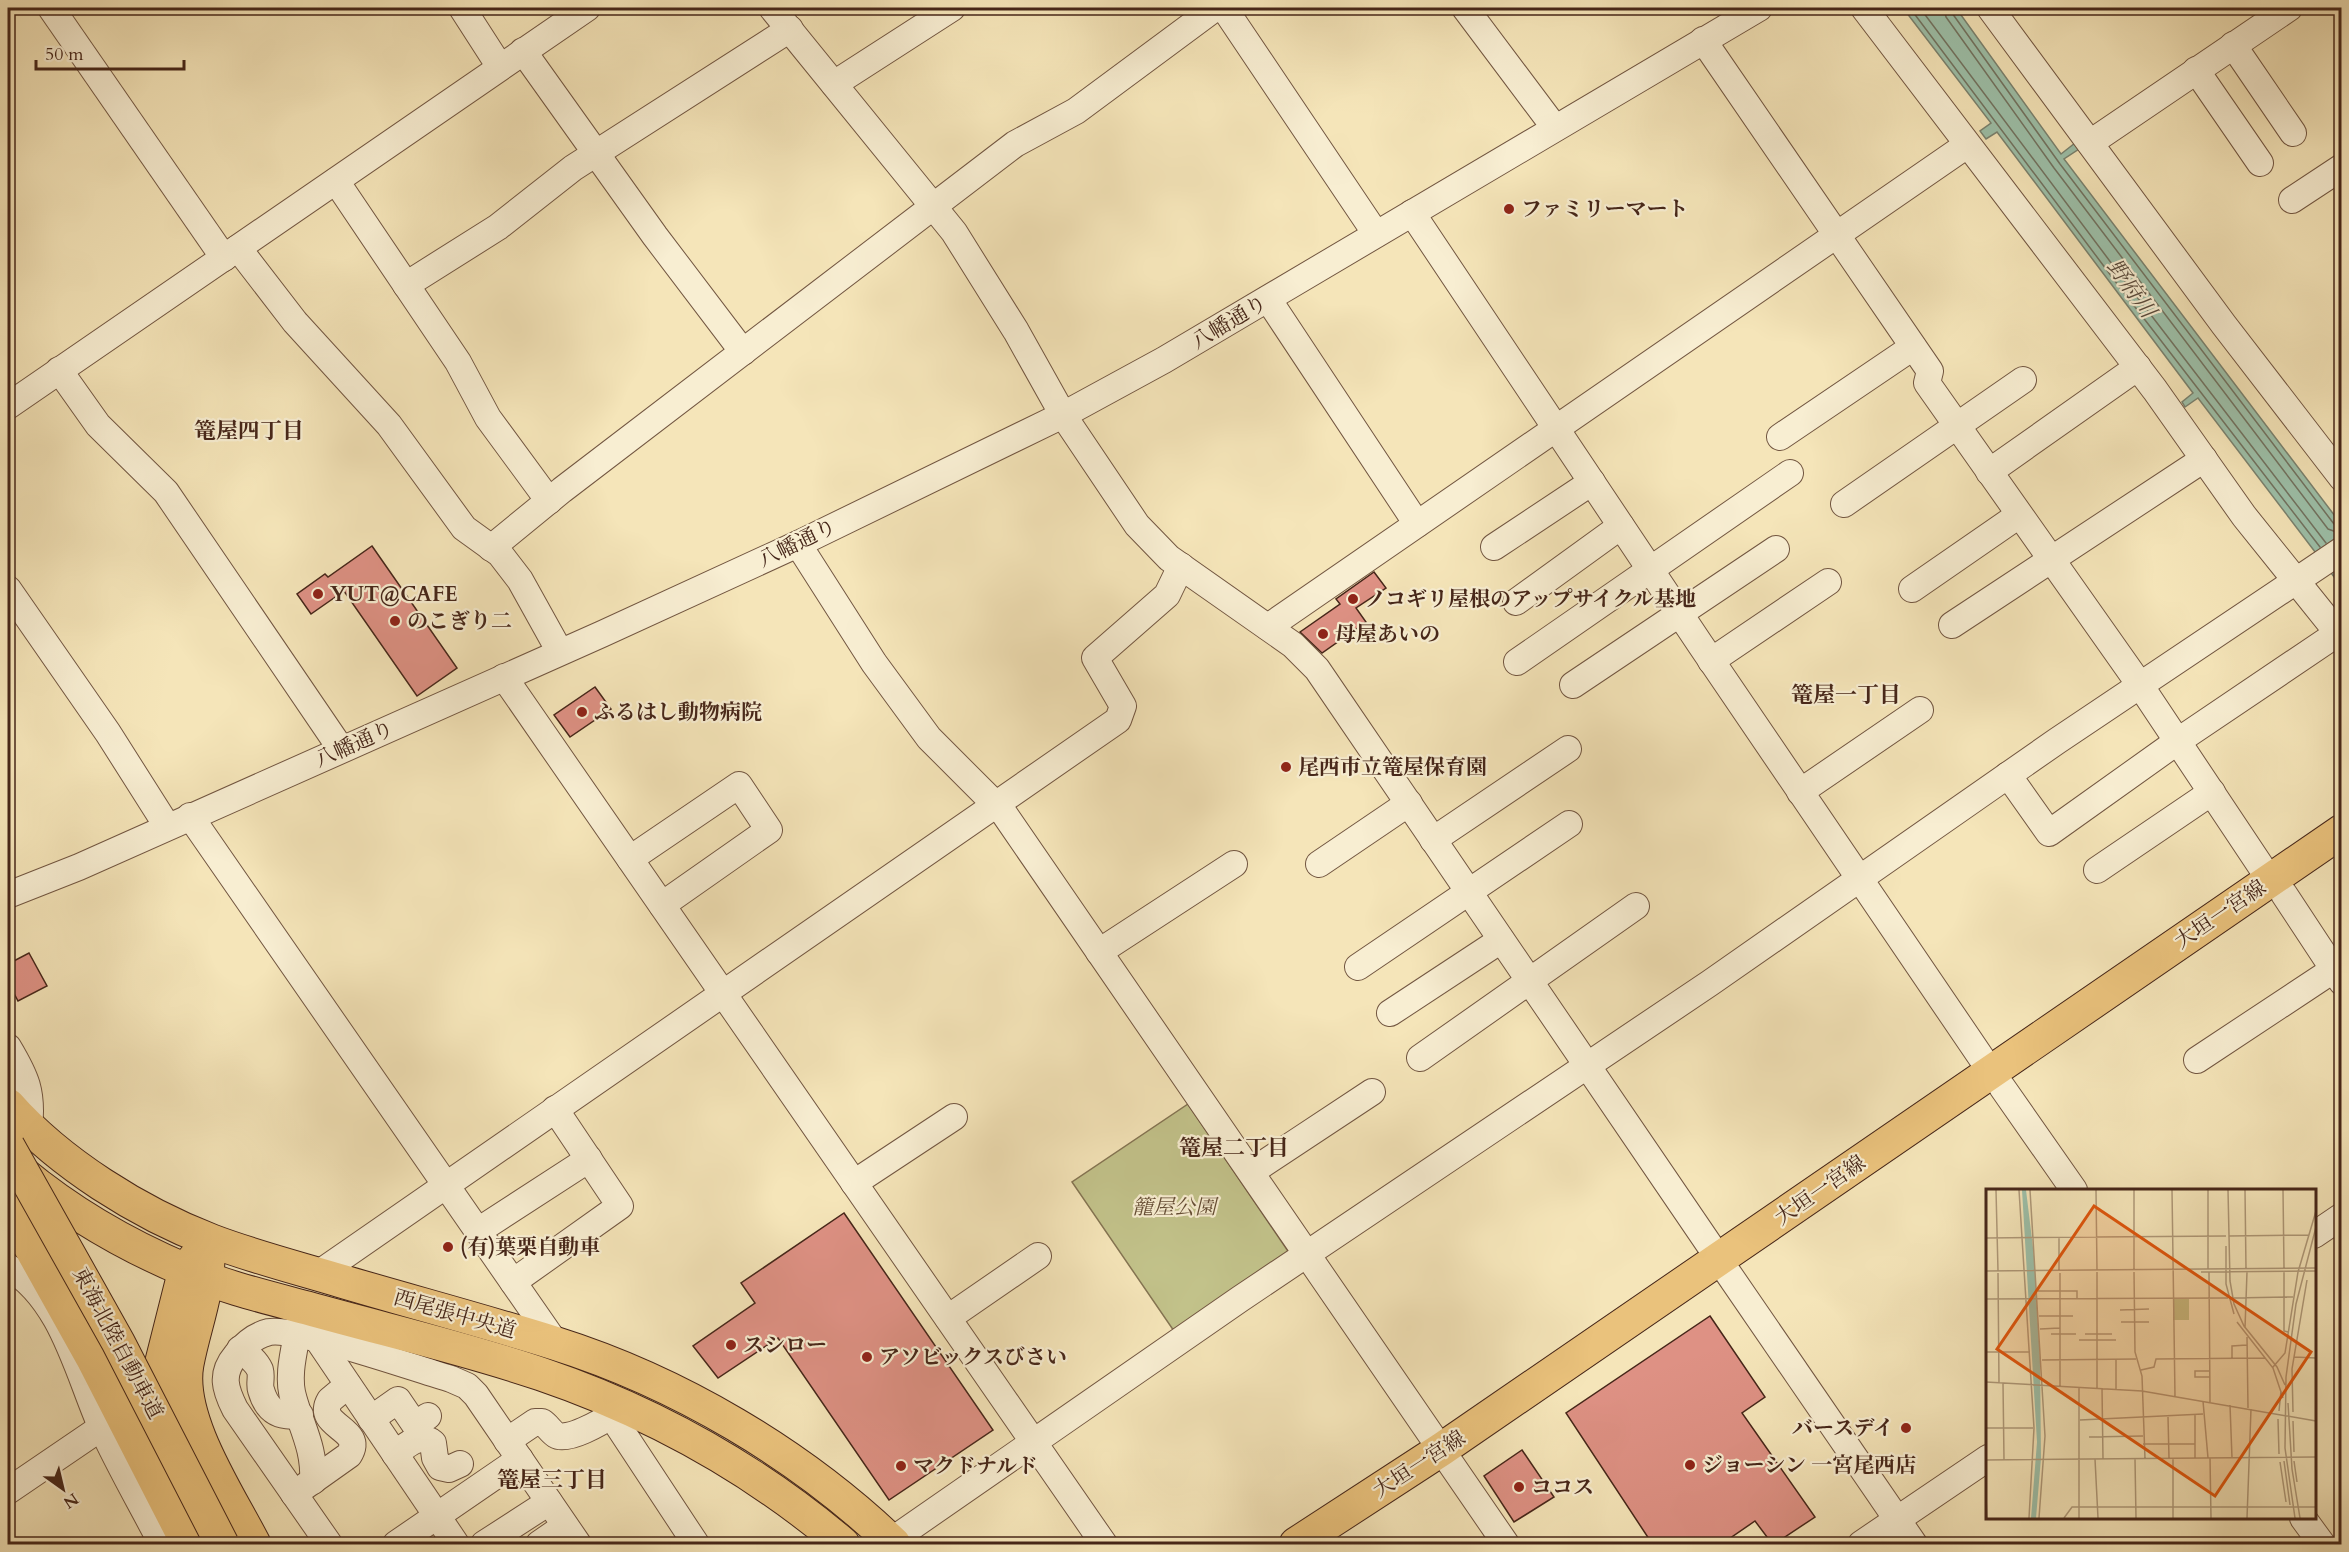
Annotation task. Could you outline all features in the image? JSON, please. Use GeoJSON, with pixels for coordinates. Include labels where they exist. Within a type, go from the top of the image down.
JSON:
{"type":"FeatureCollection","features":[{"type":"Feature","properties":{"kind":"main road","name":"大垣一宮線"},"geometry":{"type":"LineString","coordinates":[[1296,1545],[1447,1455],[2277,887],[2342,831]]}},
{"type":"Feature","properties":{"kind":"main road","name":"大垣一宮線"},"geometry":{"type":"LineString","coordinates":[[2277,887],[2342,855]]}},
{"type":"Feature","properties":{"kind":"main road","name":"西尾張中央道"},"geometry":{"type":"LineString","coordinates":[[15,1126],[114,1191],[209,1240],[274,1263],[556,1344],[657,1384],[746,1432],[835,1494],[892,1543]]}},
{"type":"Feature","properties":{"kind":"main road","name":"東海北陸自動車道"},"geometry":{"type":"LineString","coordinates":[[15,1126],[118,1342],[222,1545]]}},
{"type":"Feature","properties":{"kind":"main road","name":"西尾張中央道"},"geometry":{"type":"LineString","coordinates":[[8,1160],[38,1186],[101,1227],[197,1275],[542,1374],[614,1409],[673,1428],[725,1457],[771,1487],[843,1545]]}},
{"type":"Feature","properties":{"kind":"main road","name":"東海北陸自動車道"},"geometry":{"type":"LineString","coordinates":[[8,1207],[93,1359],[188,1545]]}},
{"type":"Feature","properties":{"kind":"main road"},"geometry":{"type":"LineString","coordinates":[[209,1240],[160,1369],[160,1383],[163,1400],[180,1440],[233,1545]]}},
{"type":"Feature","properties":{"kind":"main road"},"geometry":{"type":"LineString","coordinates":[[197,1275],[187,1364],[186,1398],[195,1429],[254,1545]]}},
{"type":"Feature","properties":{"kind":"main road","name":"大垣一宮線"},"geometry":{"type":"LineString","coordinates":[[1338,1545],[1447,1455]]}},
{"type":"Feature","properties":{"kind":"street"},"geometry":{"type":"LineString","coordinates":[[51,8],[231,253],[389,425],[464,528],[500,554],[520,580],[560,652]]}},
{"type":"Feature","properties":{"kind":"street"},"geometry":{"type":"LineString","coordinates":[[462,8],[500,67]]}},
{"type":"Feature","properties":{"kind":"street"},"geometry":{"type":"LineString","coordinates":[[8,406],[587,8]]}},
{"type":"Feature","properties":{"kind":"street"},"geometry":{"type":"LineString","coordinates":[[772,8],[954,232],[1016,331],[1063,415],[1137,525],[1169,558],[1293,645],[1317,669],[1914,1545]]}},
{"type":"Feature","properties":{"kind":"street"},"geometry":{"type":"LineString","coordinates":[[834,84],[952,8]]}},
{"type":"Feature","properties":{"kind":"street"},"geometry":{"type":"LineString","coordinates":[[491,548],[742,352],[1015,144],[1076,111],[1215,8]]}},
{"type":"Feature","properties":{"kind":"street"},"geometry":{"type":"LineString","coordinates":[[1224,8],[1376,234]]}},
{"type":"Feature","properties":{"kind":"street"},"geometry":{"type":"LineString","coordinates":[[1465,8],[1555,128]]}},
{"type":"Feature","properties":{"kind":"street","name":"八幡通り"},"geometry":{"type":"LineString","coordinates":[[8,896],[80,867],[798,544],[1063,415],[1164,360],[1759,8]]}},
{"type":"Feature","properties":{"kind":"street"},"geometry":{"type":"LineString","coordinates":[[1864,8],[2138,367],[2244,516],[2340,636],[2178,741],[2049,833],[2008,775]]}},
{"type":"Feature","properties":{"kind":"street"},"geometry":{"type":"LineString","coordinates":[[1990,8],[2342,478]]}},
{"type":"Feature","properties":{"kind":"street"},"geometry":{"type":"LineString","coordinates":[[2090,143],[2289,8]]}},
{"type":"Feature","properties":{"kind":"street"},"geometry":{"type":"LineString","coordinates":[[406,285],[498,227],[573,168],[790,29]]}},
{"type":"Feature","properties":{"kind":"street"},"geometry":{"type":"LineString","coordinates":[[1703,40],[1930,371],[1927,382],[2050,561],[2140,685],[2337,976],[2198,1060]]}},
{"type":"Feature","properties":{"kind":"street"},"geometry":{"type":"LineString","coordinates":[[2233,45],[2293,132]]}},
{"type":"Feature","properties":{"kind":"street"},"geometry":{"type":"LineString","coordinates":[[523,51],[742,352]]}},
{"type":"Feature","properties":{"kind":"street"},"geometry":{"type":"LineString","coordinates":[[2196,70],[2260,164]]}},
{"type":"Feature","properties":{"kind":"street"},"geometry":{"type":"LineString","coordinates":[[1268,627],[1967,145]]}},
{"type":"Feature","properties":{"kind":"street"},"geometry":{"type":"LineString","coordinates":[[2292,200],[2342,167]]}},
{"type":"Feature","properties":{"kind":"street"},"geometry":{"type":"LineString","coordinates":[[336,182],[458,363],[488,418],[549,501]]}},
{"type":"Feature","properties":{"kind":"street"},"geometry":{"type":"LineString","coordinates":[[1412,213],[1711,661],[2073,1189]]}},
{"type":"Feature","properties":{"kind":"street"},"geometry":{"type":"LineString","coordinates":[[1268,299],[1417,524]]}},
{"type":"Feature","properties":{"kind":"street"},"geometry":{"type":"LineString","coordinates":[[1780,437],[1913,347]]}},
{"type":"Feature","properties":{"kind":"street"},"geometry":{"type":"LineString","coordinates":[[1989,472],[2138,367]]}},
{"type":"Feature","properties":{"kind":"street"},"geometry":{"type":"LineString","coordinates":[[59,370],[98,424],[166,492],[341,749]]}},
{"type":"Feature","properties":{"kind":"street"},"geometry":{"type":"LineString","coordinates":[[1844,504],[2023,380]]}},
{"type":"Feature","properties":{"kind":"street"},"geometry":{"type":"LineString","coordinates":[[1952,626],[2204,459]]}},
{"type":"Feature","properties":{"kind":"street"},"geometry":{"type":"LineString","coordinates":[[1517,662],[1790,473]]}},
{"type":"Feature","properties":{"kind":"street"},"geometry":{"type":"LineString","coordinates":[[1494,547],[1592,482]]}},
{"type":"Feature","properties":{"kind":"street"},"geometry":{"type":"LineString","coordinates":[[1912,589],[2019,515]]}},
{"type":"Feature","properties":{"kind":"street"},"geometry":{"type":"LineString","coordinates":[[1516,602],[1621,526]]}},
{"type":"Feature","properties":{"kind":"street"},"geometry":{"type":"LineString","coordinates":[[798,544],[874,663],[929,738],[995,805],[1099,952],[1447,1455],[1506,1545]]}},
{"type":"Feature","properties":{"kind":"street"},"geometry":{"type":"LineString","coordinates":[[1573,685],[1776,549]]}},
{"type":"Feature","properties":{"kind":"street"},"geometry":{"type":"LineString","coordinates":[[892,1543],[1239,1299],[1308,1255],[1587,1066],[1860,880],[2008,775],[2342,550]]}},
{"type":"Feature","properties":{"kind":"street"},"geometry":{"type":"LineString","coordinates":[[318,1274],[1118,720],[1123,706],[1095,658],[1167,595],[1181,566]]}},
{"type":"Feature","properties":{"kind":"street"},"geometry":{"type":"LineString","coordinates":[[1711,661],[1828,582]]}},
{"type":"Feature","properties":{"kind":"street"},"geometry":{"type":"LineString","coordinates":[[8,589],[108,733],[179,821],[446,1185],[556,1344]]}},
{"type":"Feature","properties":{"kind":"street"},"geometry":{"type":"LineString","coordinates":[[504,677],[1104,1545]]}},
{"type":"Feature","properties":{"kind":"street"},"geometry":{"type":"LineString","coordinates":[[1800,792],[1920,710]]}},
{"type":"Feature","properties":{"kind":"street"},"geometry":{"type":"LineString","coordinates":[[1433,840],[1568,749]]}},
{"type":"Feature","properties":{"kind":"street"},"geometry":{"type":"LineString","coordinates":[[630,859],[739,785],[769,830],[662,905]]}},
{"type":"Feature","properties":{"kind":"street"},"geometry":{"type":"LineString","coordinates":[[2097,870],[2212,792]]}},
{"type":"Feature","properties":{"kind":"street"},"geometry":{"type":"LineString","coordinates":[[1319,864],[1408,803]]}},
{"type":"Feature","properties":{"kind":"street"},"geometry":{"type":"LineString","coordinates":[[1358,967],[1569,824]]}},
{"type":"Feature","properties":{"kind":"street"},"geometry":{"type":"LineString","coordinates":[[1099,952],[1234,864]]}},
{"type":"Feature","properties":{"kind":"street"},"geometry":{"type":"LineString","coordinates":[[1420,1058],[1636,906]]}},
{"type":"Feature","properties":{"kind":"street"},"geometry":{"type":"LineString","coordinates":[[1390,1013],[1501,940]]}},
{"type":"Feature","properties":{"kind":"street"},"geometry":{"type":"LineString","coordinates":[[8,1050],[27,1080],[31,1094],[15,1126]]}},
{"type":"Feature","properties":{"kind":"street"},"geometry":{"type":"LineString","coordinates":[[1251,1172],[1372,1092]]}},
{"type":"Feature","properties":{"kind":"street"},"geometry":{"type":"LineString","coordinates":[[513,1282],[620,1206],[555,1109]]}},
{"type":"Feature","properties":{"kind":"street"},"geometry":{"type":"LineString","coordinates":[[854,1183],[954,1117]]}},
{"type":"Feature","properties":{"kind":"street"},"geometry":{"type":"LineString","coordinates":[[478,1231],[589,1159]]}},
{"type":"Feature","properties":{"kind":"street"},"geometry":{"type":"LineString","coordinates":[[2316,1234],[2342,1216]]}},
{"type":"Feature","properties":{"kind":"street"},"geometry":{"type":"LineString","coordinates":[[948,1318],[1038,1256]]}},
{"type":"Feature","properties":{"kind":"street"},"geometry":{"type":"LineString","coordinates":[[8,1267],[32,1283],[63,1331],[102,1428],[162,1545]]}},
{"type":"Feature","properties":{"kind":"street"},"geometry":{"type":"LineString","coordinates":[[329,1545],[303,1487],[235,1409],[227,1393],[224,1380],[228,1365],[240,1349],[252,1339],[268,1332],[308,1337],[451,1379],[466,1386],[572,1535],[539,1545]]}},
{"type":"Feature","properties":{"kind":"street"},"geometry":{"type":"LineString","coordinates":[[308,1337],[348,1385],[456,1545]]}},
{"type":"Feature","properties":{"kind":"street"},"geometry":{"type":"LineString","coordinates":[[303,1487],[312,1450],[293,1399],[291,1385],[308,1337]]}},
{"type":"Feature","properties":{"kind":"street"},"geometry":{"type":"LineString","coordinates":[[240,1349],[252,1358],[260,1370],[261,1390],[278,1415],[285,1417],[300,1414]]}},
{"type":"Feature","properties":{"kind":"street"},"geometry":{"type":"LineString","coordinates":[[303,1487],[349,1455],[352,1450],[353,1443],[350,1435],[333,1424],[328,1414],[327,1404],[348,1385]]}},
{"type":"Feature","properties":{"kind":"street"},"geometry":{"type":"LineString","coordinates":[[371,1419],[398,1401],[415,1425],[428,1416]]}},
{"type":"Feature","properties":{"kind":"street"},"geometry":{"type":"LineString","coordinates":[[396,1545],[436,1516],[513,1450],[535,1422],[542,1422],[557,1436],[563,1437],[596,1425],[614,1409],[696,1545]]}},
{"type":"Feature","properties":{"kind":"street"},"geometry":{"type":"LineString","coordinates":[[8,1491],[102,1428]]}},
{"type":"Feature","properties":{"kind":"street"},"geometry":{"type":"LineString","coordinates":[[394,1454],[419,1438],[424,1438],[433,1443],[435,1458],[440,1467],[449,1469],[460,1464]]}},
{"type":"Feature","properties":{"kind":"street"},"geometry":{"type":"LineString","coordinates":[[1862,1545],[1986,1459]]}},
{"type":"Feature","properties":{"kind":"street"},"geometry":{"type":"LineString","coordinates":[[484,1545],[549,1502]]}},
{"type":"Feature","properties":{"kind":"street"},"geometry":{"type":"LineString","coordinates":[[2304,1519],[2322,1545]]}},
{"type":"Feature","properties":{"kind":"green space","name":"籠屋公園"},"geometry":{"type":"Polygon","coordinates":[[[1188,1104],[1292,1257],[1176,1334],[1072,1182],[1188,1104]]]}},
{"type":"Feature","properties":{"kind":"water","name":"野府川"},"geometry":{"type":"Polygon","coordinates":[[[1903,8],[1956,8],[2061,154],[2075,143],[2079,149],[2064,159],[2341,524],[2341,586],[2198,398],[2185,407],[2182,402],[2193,393],[1997,132],[1986,139],[1980,131],[1991,123],[1903,8]]]}},
{"type":"Feature","properties":{"kind":"building","name":"のこぎり二"},"geometry":{"type":"Polygon","coordinates":[[[372,546],[457,668],[417,696],[344,591],[311,614],[297,594],[325,574],[328,577],[372,546]]]}},
{"type":"Feature","properties":{"kind":"building"},"geometry":{"type":"Polygon","coordinates":[[[1374,572],[1386,588],[1356,608],[1366,622],[1322,653],[1300,632],[1340,604],[1336,599],[1374,572]]]}},
{"type":"Feature","properties":{"kind":"building","name":"ふるはし動物病院"},"geometry":{"type":"Polygon","coordinates":[[[595,687],[611,709],[570,737],[554,715],[595,687]]]}},
{"type":"Feature","properties":{"kind":"building"},"geometry":{"type":"Polygon","coordinates":[[[29,953],[47,986],[18,1001],[8,982],[8,964],[29,953]]]}},
{"type":"Feature","properties":{"kind":"building","name":"アソビックスびさい"},"geometry":{"type":"Polygon","coordinates":[[[844,1213],[993,1430],[889,1500],[778,1338],[718,1378],[693,1346],[755,1303],[741,1283],[844,1213]]]}},
{"type":"Feature","properties":{"kind":"building","name":"ジョーシン 一宮尾西店"},"geometry":{"type":"Polygon","coordinates":[[[1710,1316],[1765,1397],[1742,1413],[1815,1517],[1773,1545],[1755,1521],[1720,1545],[1653,1545],[1566,1413],[1710,1316]]]}},
{"type":"Feature","properties":{"kind":"building","name":"ココス"},"geometry":{"type":"Polygon","coordinates":[[[1522,1450],[1554,1497],[1514,1522],[1484,1476],[1522,1450]]]}},
{"type":"Feature","properties":{"kind":"place","name":"ファミリーマート"},"geometry":{"type":"Point","coordinates":[1509,209]}},
{"type":"Feature","properties":{"kind":"place","name":"YUT@CAFE"},"geometry":{"type":"Point","coordinates":[318,594]}},
{"type":"Feature","properties":{"kind":"place","name":"ノコギリ屋根のアップサイクル基地"},"geometry":{"type":"Point","coordinates":[1353,599]}},
{"type":"Feature","properties":{"kind":"place","name":"のこぎり二"},"geometry":{"type":"Point","coordinates":[395,621]}},
{"type":"Feature","properties":{"kind":"place","name":"母屋あいの"},"geometry":{"type":"Point","coordinates":[1323,634]}},
{"type":"Feature","properties":{"kind":"place","name":"ふるはし動物病院"},"geometry":{"type":"Point","coordinates":[582,712]}},
{"type":"Feature","properties":{"kind":"place","name":"尾西市立篭屋保育園"},"geometry":{"type":"Point","coordinates":[1286,767]}},
{"type":"Feature","properties":{"kind":"place","name":"(有)葉栗自動車"},"geometry":{"type":"Point","coordinates":[448,1247]}},
{"type":"Feature","properties":{"kind":"place","name":"スシロー"},"geometry":{"type":"Point","coordinates":[731,1345]}},
{"type":"Feature","properties":{"kind":"place","name":"アソビックスびさい"},"geometry":{"type":"Point","coordinates":[867,1357]}},
{"type":"Feature","properties":{"kind":"place","name":"バースデイ"},"geometry":{"type":"Point","coordinates":[1906,1428]}},
{"type":"Feature","properties":{"kind":"place","name":"ジョーシン 一宮尾西店"},"geometry":{"type":"Point","coordinates":[1690,1465]}},
{"type":"Feature","properties":{"kind":"place","name":"マクドナルド"},"geometry":{"type":"Point","coordinates":[901,1466]}},
{"type":"Feature","properties":{"kind":"place","name":"ココス"},"geometry":{"type":"Point","coordinates":[1519,1487]}},
{"type":"Feature","properties":{"kind":"district","name":"篭屋四丁目"},"geometry":{"type":"Point","coordinates":[249,430]}},
{"type":"Feature","properties":{"kind":"district","name":"篭屋一丁目"},"geometry":{"type":"Point","coordinates":[1846,694]}},
{"type":"Feature","properties":{"kind":"district","name":"篭屋二丁目"},"geometry":{"type":"Point","coordinates":[1234,1147]}},
{"type":"Feature","properties":{"kind":"district","name":"篭屋三丁目"},"geometry":{"type":"Point","coordinates":[552,1479]}}]}
